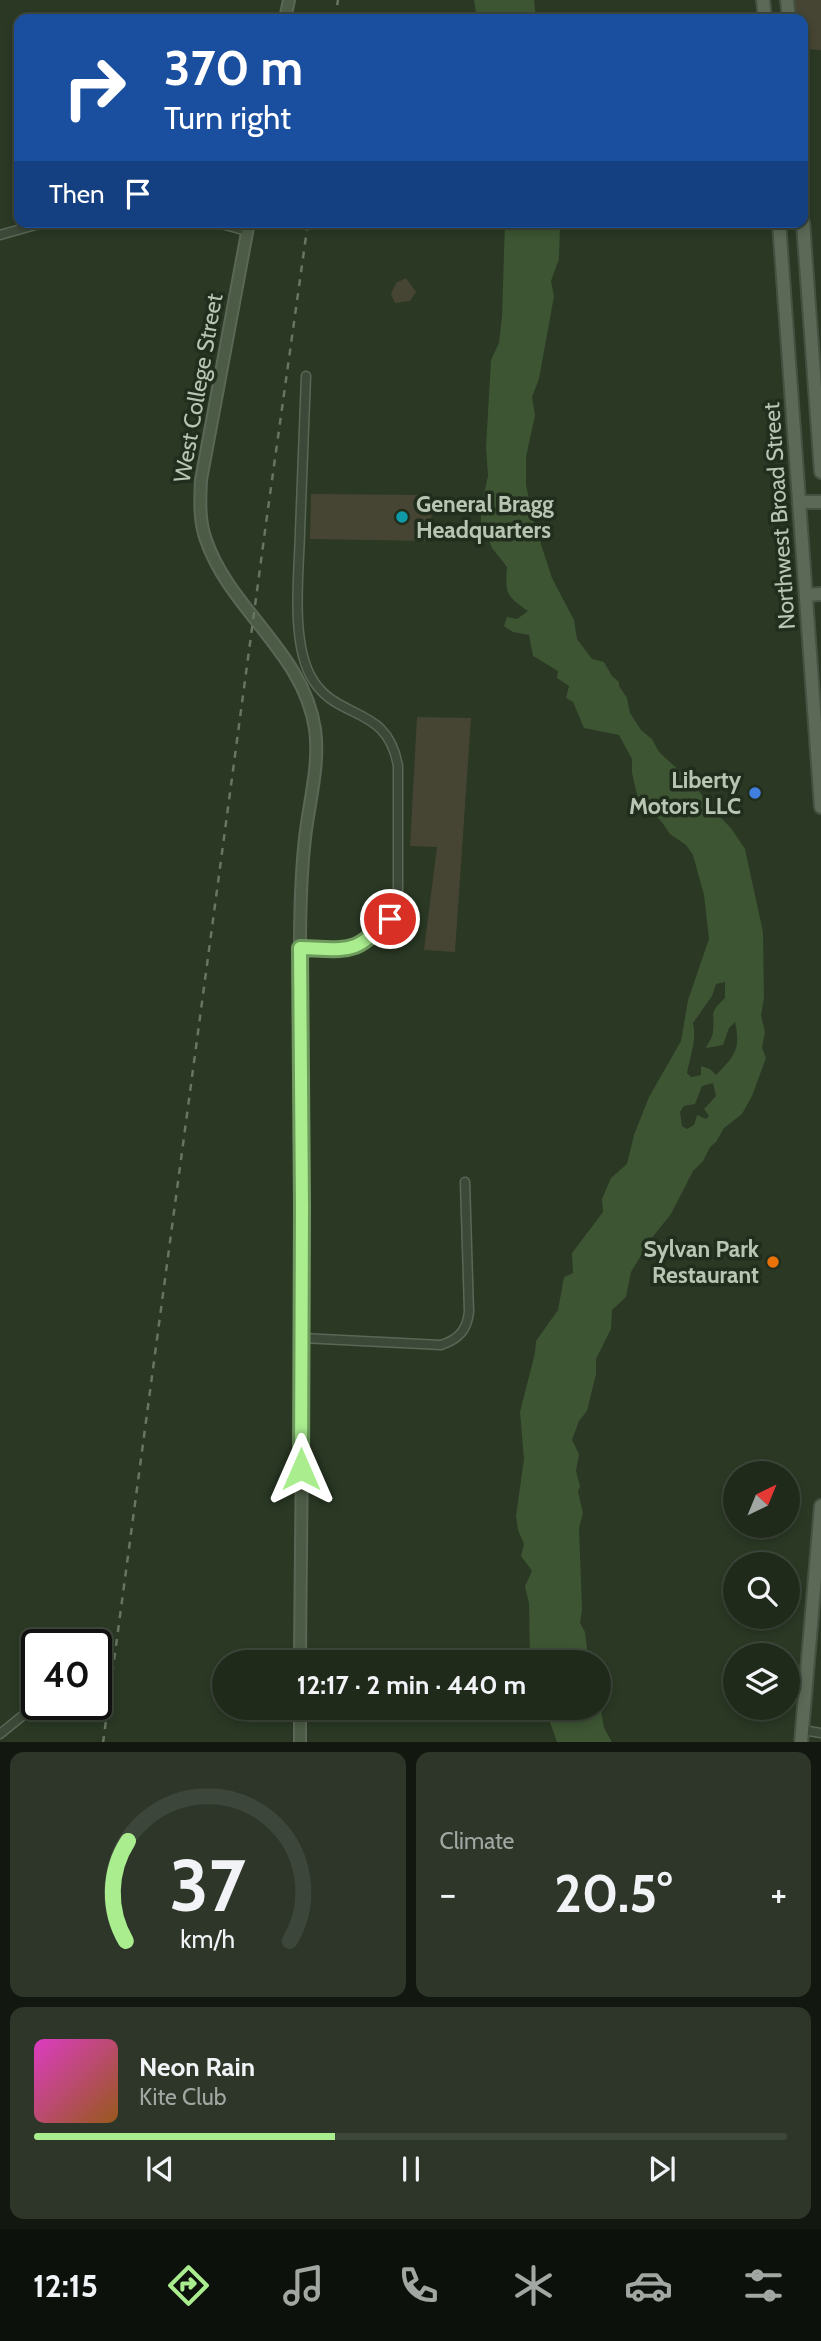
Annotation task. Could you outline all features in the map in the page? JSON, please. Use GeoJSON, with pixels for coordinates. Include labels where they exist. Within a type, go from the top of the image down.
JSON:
{"type":"FeatureCollection","features":[{"type":"Feature","properties":{"kind":"main road","name":"Northwest Broad Street"},"geometry":{"type":"LineString","coordinates":[[779,228],[821,807]]}},
{"type":"Feature","properties":{"kind":"main road","name":"Northwest Broad Street"},"geometry":{"type":"LineString","coordinates":[[803,228],[821,472]]}},
{"type":"Feature","properties":{"kind":"main road"},"geometry":{"type":"LineString","coordinates":[[790,380],[814,378]]}},
{"type":"Feature","properties":{"kind":"main road"},"geometry":{"type":"LineString","coordinates":[[799,502],[821,502]]}},
{"type":"Feature","properties":{"kind":"main road"},"geometry":{"type":"LineString","coordinates":[[806,595],[821,594]]}},
{"type":"Feature","properties":{"kind":"main road"},"geometry":{"type":"LineString","coordinates":[[802,1736],[816,1628],[821,1506]]}},
{"type":"Feature","properties":{"kind":"street"},"geometry":{"type":"LineString","coordinates":[[0,235],[25,228]]}},
{"type":"Feature","properties":{"kind":"street","name":"West College Street"},"geometry":{"type":"LineString","coordinates":[[248,228],[201,480],[200,514],[205,538],[214,560],[227,582],[297,676],[308,701],[315,728],[316,757],[301,880],[300,1650]]}},
{"type":"Feature","properties":{"kind":"street"},"geometry":{"type":"LineString","coordinates":[[300,948],[346,950],[368,941],[390,919],[398,898],[398,766],[395,748],[384,731],[371,719],[332,702],[318,689],[308,671],[297,622],[306,376]]}},
{"type":"Feature","properties":{"kind":"street"},"geometry":{"type":"LineString","coordinates":[[302,1338],[441,1345],[454,1341],[468,1324],[470,1312],[466,1182]]}},
{"type":"Feature","properties":{"kind":"street"},"geometry":{"type":"LineString","coordinates":[[0,1734],[21,1717]]}},
{"type":"Feature","properties":{"kind":"street"},"geometry":{"type":"LineString","coordinates":[[300,1720],[300,1742]]}},
{"type":"Feature","properties":{"kind":"street"},"geometry":{"type":"LineString","coordinates":[[802,1736],[821,1733]]}},
{"type":"Feature","properties":{"kind":"shaded area"},"geometry":{"type":"Polygon","coordinates":[[[474,0],[534,0],[535,14],[476,14],[474,0]]]}},
{"type":"Feature","properties":{"kind":"shaded area"},"geometry":{"type":"Polygon","coordinates":[[[789,0],[821,0],[821,50],[808,49],[808,14],[790,14],[789,0]]]}},
{"type":"Feature","properties":{"kind":"shaded area"},"geometry":{"type":"Polygon","coordinates":[[[505,228],[560,228],[559,259],[551,281],[554,296],[539,379],[532,397],[535,415],[526,457],[526,485],[535,526],[552,578],[574,620],[577,639],[592,659],[604,662],[619,682],[627,698],[630,713],[641,730],[652,739],[659,752],[693,783],[745,849],[763,932],[764,998],[761,1015],[765,1032],[762,1048],[766,1058],[752,1096],[742,1114],[724,1128],[703,1161],[693,1171],[671,1214],[651,1239],[631,1272],[626,1297],[612,1310],[611,1329],[596,1359],[596,1374],[587,1411],[579,1421],[572,1440],[579,1454],[576,1471],[583,1513],[579,1528],[582,1609],[580,1623],[585,1632],[588,1650],[530,1650],[529,1604],[525,1586],[532,1571],[521,1556],[524,1544],[516,1516],[524,1459],[520,1412],[536,1341],[558,1310],[564,1277],[573,1273],[572,1253],[603,1212],[602,1199],[611,1178],[627,1164],[634,1135],[649,1097],[681,1041],[688,1000],[709,939],[704,895],[693,855],[638,799],[632,759],[619,735],[584,728],[573,702],[566,698],[569,686],[557,678],[558,671],[533,656],[529,635],[513,632],[504,626],[507,617],[517,619],[528,611],[511,597],[506,583],[507,567],[492,548],[481,523],[481,508],[488,476],[486,447],[491,360],[499,343],[502,316],[505,228]],[[725,982],[716,984],[712,996],[693,1023],[694,1042],[687,1073],[691,1077],[701,1075],[701,1066],[716,1075],[735,1052],[735,1022],[729,1028],[723,1045],[706,1048],[713,1033],[713,1013],[725,998],[725,982]],[[713,1083],[702,1086],[695,1104],[684,1106],[680,1112],[682,1126],[687,1129],[694,1125],[697,1115],[706,1119],[709,1116],[704,1109],[716,1096],[713,1083]]]}},
{"type":"Feature","properties":{"kind":"shaded area"},"geometry":{"type":"Polygon","coordinates":[[[406,278],[416,292],[410,301],[395,303],[391,294],[396,283],[406,278]]]}},
{"type":"Feature","properties":{"kind":"shaded area"},"geometry":{"type":"Polygon","coordinates":[[[311,494],[432,495],[431,541],[310,539],[311,494]]]}},
{"type":"Feature","properties":{"kind":"shaded area"},"geometry":{"type":"Polygon","coordinates":[[[417,717],[471,718],[455,952],[424,950],[437,847],[410,846],[417,717]]]}},
{"type":"Feature","properties":{"kind":"shaded area"},"geometry":{"type":"Polygon","coordinates":[[[549,1720],[603,1720],[612,1742],[557,1742],[549,1720]]]}},
{"type":"Feature","properties":{"kind":"railway"},"geometry":{"type":"LineString","coordinates":[[336,14],[338,0]]}},
{"type":"Feature","properties":{"kind":"railway"},"geometry":{"type":"LineString","coordinates":[[103,1742],[307,228]]}},
{"type":"Feature","properties":{"kind":"place","name":"General Bragg Headquarters"},"geometry":{"type":"Point","coordinates":[402,517]}},
{"type":"Feature","properties":{"kind":"place","name":"Liberty Motors LLC"},"geometry":{"type":"Point","coordinates":[755,793]}},
{"type":"Feature","properties":{"kind":"place","name":"Sylvan Park Restaurant"},"geometry":{"type":"Point","coordinates":[773,1262]}},
{"type":"Feature","properties":{"kind":"route"},"geometry":{"type":"LineString","coordinates":[[301,1469],[300,948],[346,950],[368,941],[390,919]]}}]}
